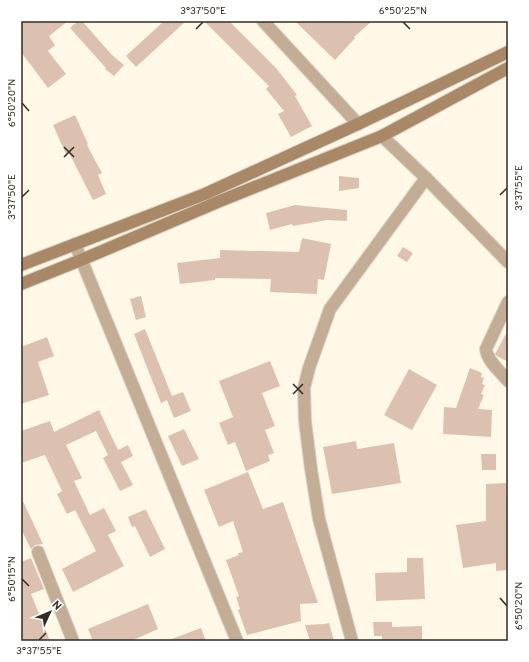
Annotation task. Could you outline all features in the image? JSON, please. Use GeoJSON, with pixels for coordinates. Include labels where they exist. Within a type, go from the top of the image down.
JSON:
{"type":"FeatureCollection","features":[{"type":"Feature","properties":{"kind":"main road"},"geometry":{"type":"LineString","coordinates":[[21,265],[205,194],[358,124],[508,52]]}},
{"type":"Feature","properties":{"kind":"main road"},"geometry":{"type":"LineString","coordinates":[[21,284],[220,201],[382,136],[508,68]]}},
{"type":"Feature","properties":{"kind":"street"},"geometry":{"type":"LineString","coordinates":[[263,21],[358,124]]}},
{"type":"Feature","properties":{"kind":"street"},"geometry":{"type":"LineString","coordinates":[[382,136],[426,178],[508,262]]}},
{"type":"Feature","properties":{"kind":"street"},"geometry":{"type":"LineString","coordinates":[[352,641],[319,519],[305,421],[304,388],[309,368],[330,309],[426,178]]}},
{"type":"Feature","properties":{"kind":"street"},"geometry":{"type":"LineString","coordinates":[[75,244],[237,641]]}},
{"type":"Feature","properties":{"kind":"street"},"geometry":{"type":"LineString","coordinates":[[508,302],[486,349],[490,359],[508,381]]}},
{"type":"Feature","properties":{"kind":"street"},"geometry":{"type":"LineString","coordinates":[[38,552],[73,641]]}},
{"type":"Feature","properties":{"kind":"building"},"geometry":{"type":"Polygon","coordinates":[[[21,21],[68,21],[49,36],[55,45],[48,51],[66,74],[48,88],[21,52],[21,21]]]}},
{"type":"Feature","properties":{"kind":"building"},"geometry":{"type":"Polygon","coordinates":[[[78,21],[82,21],[112,55],[124,65],[114,76],[105,69],[106,68],[70,28],[78,21]]]}},
{"type":"Feature","properties":{"kind":"building"},"geometry":{"type":"Polygon","coordinates":[[[164,21],[186,21],[136,67],[126,56],[164,21]]]}},
{"type":"Feature","properties":{"kind":"building"},"geometry":{"type":"Polygon","coordinates":[[[204,21],[229,21],[276,68],[297,95],[295,96],[312,126],[291,137],[278,114],[284,111],[266,89],[269,86],[204,21]]]}},
{"type":"Feature","properties":{"kind":"building"},"geometry":{"type":"Polygon","coordinates":[[[295,21],[372,21],[354,37],[355,38],[335,60],[295,21]]]}},
{"type":"Feature","properties":{"kind":"building"},"geometry":{"type":"Polygon","coordinates":[[[75,115],[88,144],[87,145],[102,173],[98,175],[106,194],[93,200],[69,153],[66,154],[53,125],[75,115]]]}},
{"type":"Feature","properties":{"kind":"building"},"geometry":{"type":"Polygon","coordinates":[[[339,176],[359,178],[359,188],[339,191],[339,176]]]}},
{"type":"Feature","properties":{"kind":"building"},"geometry":{"type":"Polygon","coordinates":[[[295,205],[347,210],[347,221],[327,220],[293,226],[292,224],[270,230],[266,213],[295,205]]]}},
{"type":"Feature","properties":{"kind":"building"},"geometry":{"type":"Polygon","coordinates":[[[302,238],[331,244],[324,280],[318,279],[317,294],[270,292],[271,279],[215,278],[215,280],[180,284],[177,263],[220,258],[220,250],[299,252],[302,238]]]}},
{"type":"Feature","properties":{"kind":"building"},"geometry":{"type":"Polygon","coordinates":[[[403,247],[413,253],[407,262],[397,256],[403,247]]]}},
{"type":"Feature","properties":{"kind":"building"},"geometry":{"type":"Polygon","coordinates":[[[141,296],[146,317],[136,320],[130,299],[141,296]]]}},
{"type":"Feature","properties":{"kind":"building"},"geometry":{"type":"Polygon","coordinates":[[[145,329],[172,396],[183,392],[191,411],[174,418],[167,400],[161,403],[134,334],[145,329]]]}},
{"type":"Feature","properties":{"kind":"building"},"geometry":{"type":"Polygon","coordinates":[[[508,330],[508,362],[495,354],[508,330]]]}},
{"type":"Feature","properties":{"kind":"building"},"geometry":{"type":"Polygon","coordinates":[[[47,337],[54,356],[38,362],[49,395],[21,404],[21,347],[47,337]]]}},
{"type":"Feature","properties":{"kind":"building"},"geometry":{"type":"Polygon","coordinates":[[[270,361],[280,386],[262,393],[275,426],[265,430],[274,453],[268,455],[270,461],[246,471],[235,442],[228,445],[219,423],[233,417],[219,381],[270,361]]]}},
{"type":"Feature","properties":{"kind":"building"},"geometry":{"type":"Polygon","coordinates":[[[470,368],[482,373],[481,377],[484,378],[482,384],[485,385],[481,394],[484,395],[478,409],[492,410],[491,437],[443,434],[444,407],[456,408],[470,368]]]}},
{"type":"Feature","properties":{"kind":"building"},"geometry":{"type":"Polygon","coordinates":[[[409,369],[437,385],[412,430],[384,415],[409,369]]]}},
{"type":"Feature","properties":{"kind":"building"},"geometry":{"type":"Polygon","coordinates":[[[99,410],[118,450],[128,445],[133,456],[121,462],[133,485],[120,491],[103,458],[108,455],[96,431],[66,445],[82,478],[74,481],[90,515],[104,508],[116,531],[108,535],[124,566],[73,592],[62,569],[96,551],[75,510],[67,514],[57,494],[62,491],[45,455],[21,463],[21,431],[50,421],[54,432],[99,410]]]}},
{"type":"Feature","properties":{"kind":"building"},"geometry":{"type":"Polygon","coordinates":[[[184,429],[199,459],[182,466],[168,436],[184,429]]]}},
{"type":"Feature","properties":{"kind":"building"},"geometry":{"type":"Polygon","coordinates":[[[356,441],[357,449],[394,443],[401,483],[332,494],[323,447],[356,441]]]}},
{"type":"Feature","properties":{"kind":"building"},"geometry":{"type":"Polygon","coordinates":[[[481,454],[496,454],[496,470],[482,470],[481,454]]]}},
{"type":"Feature","properties":{"kind":"building"},"geometry":{"type":"Polygon","coordinates":[[[248,472],[263,509],[283,502],[318,603],[300,604],[301,621],[247,635],[238,610],[240,609],[236,597],[239,596],[226,560],[239,555],[238,553],[243,552],[233,521],[219,527],[204,490],[248,472]]]}},
{"type":"Feature","properties":{"kind":"building"},"geometry":{"type":"Polygon","coordinates":[[[506,483],[507,515],[508,514],[508,570],[496,571],[496,563],[463,568],[456,525],[486,521],[486,484],[506,483]]]}},
{"type":"Feature","properties":{"kind":"building"},"geometry":{"type":"Polygon","coordinates":[[[21,497],[43,544],[35,545],[31,549],[21,529],[21,497]]]}},
{"type":"Feature","properties":{"kind":"building"},"geometry":{"type":"Polygon","coordinates":[[[146,510],[165,549],[150,557],[135,526],[132,527],[128,517],[146,510]]]}},
{"type":"Feature","properties":{"kind":"building"},"geometry":{"type":"Polygon","coordinates":[[[31,558],[44,589],[31,594],[50,641],[21,641],[21,562],[31,558]]]}},
{"type":"Feature","properties":{"kind":"building"},"geometry":{"type":"Polygon","coordinates":[[[407,558],[423,558],[425,599],[376,601],[375,573],[407,572],[407,558]]]}},
{"type":"Feature","properties":{"kind":"building"},"geometry":{"type":"Polygon","coordinates":[[[148,604],[158,629],[131,641],[93,641],[88,629],[148,604]]]}},
{"type":"Feature","properties":{"kind":"building"},"geometry":{"type":"Polygon","coordinates":[[[373,622],[392,622],[392,627],[422,626],[422,641],[382,641],[382,636],[374,636],[373,622]]]}},
{"type":"Feature","properties":{"kind":"building"},"geometry":{"type":"Polygon","coordinates":[[[329,623],[334,641],[310,641],[305,625],[329,623]]]}},
{"type":"Feature","properties":{"kind":"building"},"geometry":{"type":"Polygon","coordinates":[[[201,628],[206,641],[169,641],[169,640],[201,628]]]}}]}
